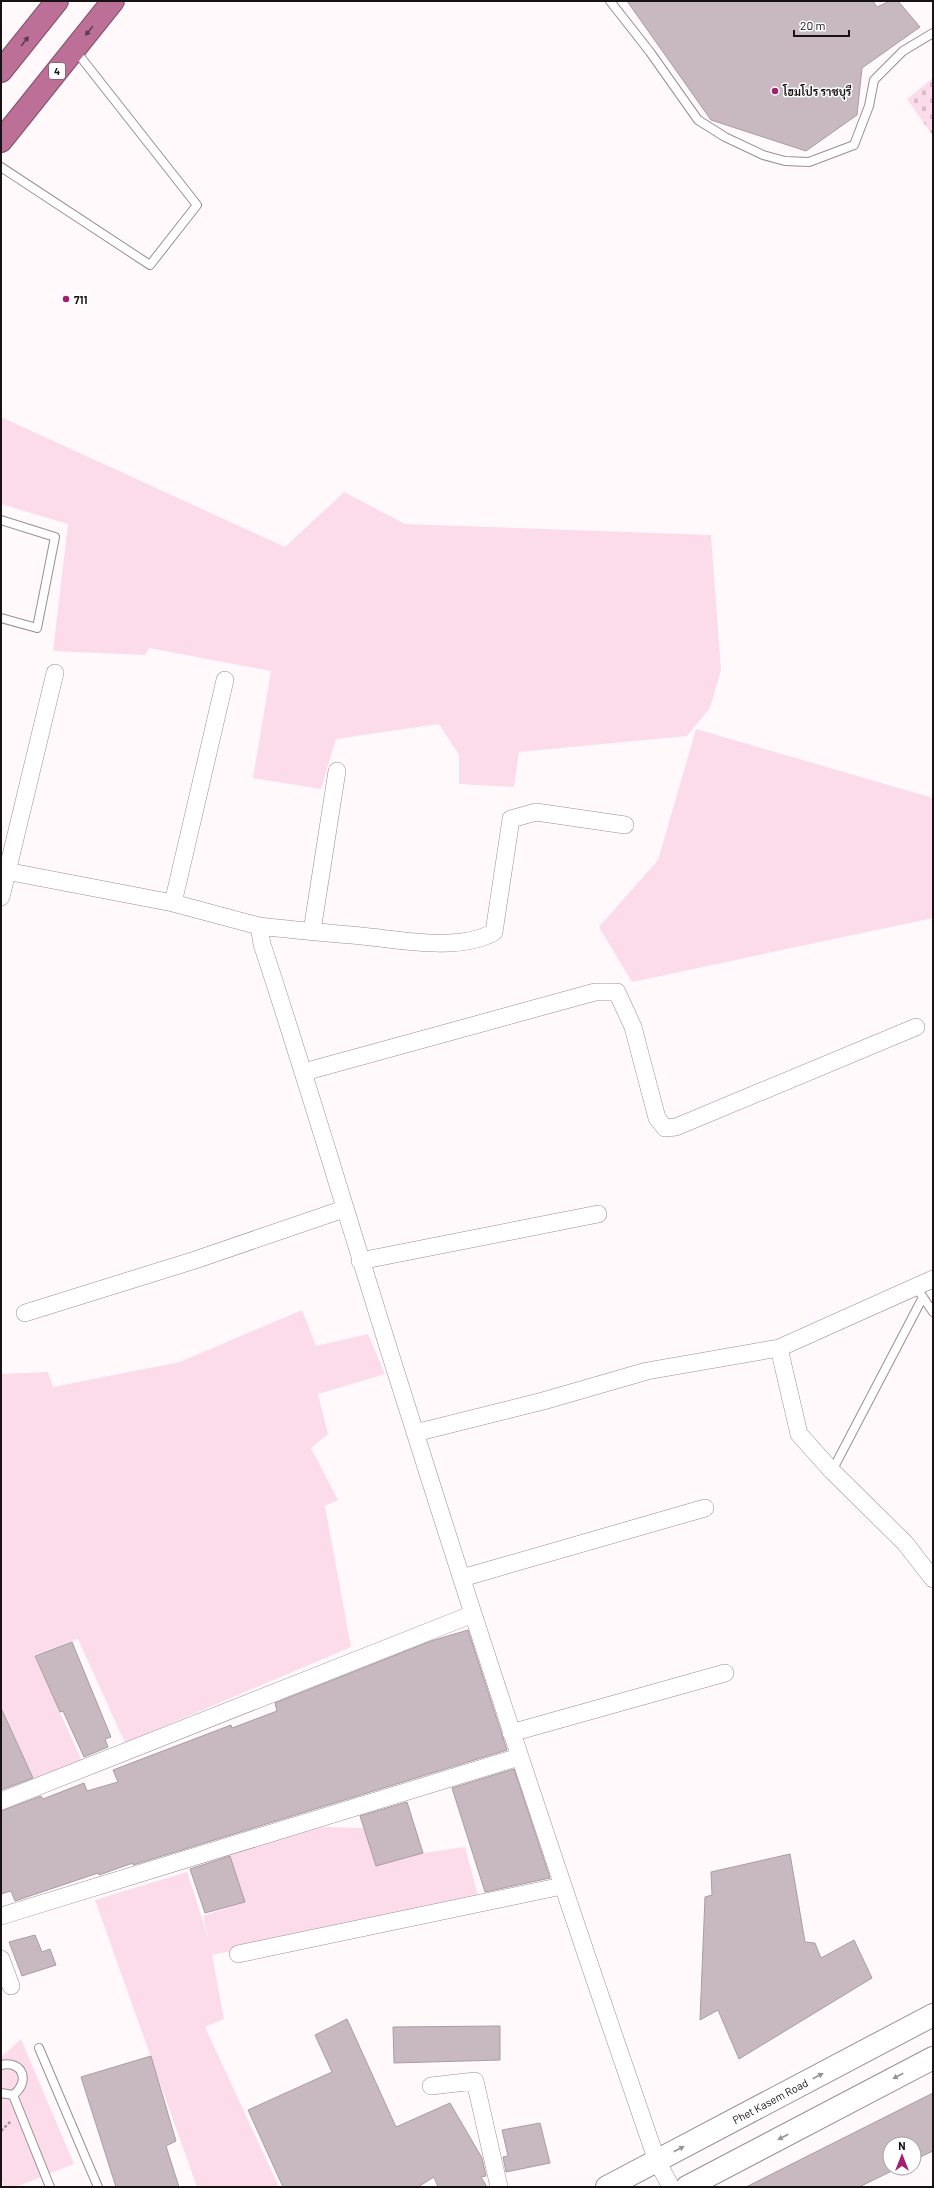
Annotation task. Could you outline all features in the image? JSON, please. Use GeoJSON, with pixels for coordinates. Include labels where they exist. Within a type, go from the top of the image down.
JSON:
{"type":"FeatureCollection","features":[{"type":"Feature","properties":{"kind":"highway"},"geometry":{"type":"LineString","coordinates":[[1,71],[57,1]]}},
{"type":"Feature","properties":{"kind":"highway","name":"4"},"geometry":{"type":"LineString","coordinates":[[1,141],[113,1]]}},
{"type":"Feature","properties":{"kind":"main road","name":"Phet Kasem Road"},"geometry":{"type":"LineString","coordinates":[[607,2187],[933,2015]]}},
{"type":"Feature","properties":{"kind":"main road"},"geometry":{"type":"LineString","coordinates":[[687,2187],[933,2058]]}},
{"type":"Feature","properties":{"kind":"street"},"geometry":{"type":"LineString","coordinates":[[1,897],[4,871],[55,673]]}},
{"type":"Feature","properties":{"kind":"street"},"geometry":{"type":"LineString","coordinates":[[174,903],[225,680]]}},
{"type":"Feature","properties":{"kind":"street"},"geometry":{"type":"LineString","coordinates":[[312,931],[337,771]]}},
{"type":"Feature","properties":{"kind":"street"},"geometry":{"type":"LineString","coordinates":[[4,871],[174,903],[259,926],[453,942],[485,937],[494,932],[511,819],[536,812],[625,825]]}},
{"type":"Feature","properties":{"kind":"street"},"geometry":{"type":"LineString","coordinates":[[259,926],[262,944],[304,1072],[360,1261],[511,1733],[657,2161],[671,2187]]}},
{"type":"Feature","properties":{"kind":"street"},"geometry":{"type":"LineString","coordinates":[[304,1072],[595,992],[617,992],[633,1027],[657,1118],[665,1128],[676,1127],[916,1027]]}},
{"type":"Feature","properties":{"kind":"street"},"geometry":{"type":"LineString","coordinates":[[25,1312],[195,1260],[344,1209]]}},
{"type":"Feature","properties":{"kind":"street"},"geometry":{"type":"LineString","coordinates":[[360,1261],[598,1214]]}},
{"type":"Feature","properties":{"kind":"street"},"geometry":{"type":"LineString","coordinates":[[415,1433],[543,1401],[647,1372],[779,1348],[919,1292],[933,1279]]}},
{"type":"Feature","properties":{"kind":"street"},"geometry":{"type":"LineString","coordinates":[[779,1348],[799,1434],[832,1471],[906,1543],[933,1579]]}},
{"type":"Feature","properties":{"kind":"street"},"geometry":{"type":"LineString","coordinates":[[462,1578],[705,1508]]}},
{"type":"Feature","properties":{"kind":"street"},"geometry":{"type":"LineString","coordinates":[[1,1801],[473,1614]]}},
{"type":"Feature","properties":{"kind":"street"},"geometry":{"type":"LineString","coordinates":[[511,1733],[725,1672]]}},
{"type":"Feature","properties":{"kind":"street"},"geometry":{"type":"LineString","coordinates":[[1,1916],[519,1756]]}},
{"type":"Feature","properties":{"kind":"street"},"geometry":{"type":"LineString","coordinates":[[238,1954],[562,1886]]}},
{"type":"Feature","properties":{"kind":"street"},"geometry":{"type":"LineString","coordinates":[[1,1959],[11,1986]]}},
{"type":"Feature","properties":{"kind":"street"},"geometry":{"type":"LineString","coordinates":[[431,2086],[475,2081],[499,2187]]}},
{"type":"Feature","properties":{"kind":"lane"},"geometry":{"type":"LineString","coordinates":[[610,1],[650,52],[698,120],[744,146],[785,161],[809,162],[854,145],[869,106],[874,80],[903,52],[933,33]]}},
{"type":"Feature","properties":{"kind":"lane"},"geometry":{"type":"LineString","coordinates":[[1,167],[150,265],[197,205],[74,50]]}},
{"type":"Feature","properties":{"kind":"lane"},"geometry":{"type":"LineString","coordinates":[[1,520],[56,537],[37,628],[1,618]]}},
{"type":"Feature","properties":{"kind":"lane"},"geometry":{"type":"LineString","coordinates":[[832,1471],[919,1292],[933,1312]]}},
{"type":"Feature","properties":{"kind":"lane"},"geometry":{"type":"LineString","coordinates":[[39,2048],[98,2187]]}},
{"type":"Feature","properties":{"kind":"lane"},"geometry":{"type":"LineString","coordinates":[[1,2065],[14,2065],[23,2075],[22,2087],[13,2095]]}},
{"type":"Feature","properties":{"kind":"lane"},"geometry":{"type":"LineString","coordinates":[[1,2093],[13,2095]]}},
{"type":"Feature","properties":{"kind":"lane"},"geometry":{"type":"LineString","coordinates":[[13,2095],[50,2187]]}},
{"type":"Feature","properties":{"kind":"green space"},"geometry":{"type":"Polygon","coordinates":[[[933,78],[933,136],[907,99],[933,78]]]}},
{"type":"Feature","properties":{"kind":"green space"},"geometry":{"type":"Polygon","coordinates":[[[1,417],[285,547],[344,492],[405,524],[711,535],[721,670],[710,708],[687,736],[519,752],[514,787],[459,784],[459,755],[439,724],[336,739],[321,789],[253,778],[271,671],[149,648],[145,655],[53,651],[68,524],[1,504],[1,417]]]}},
{"type":"Feature","properties":{"kind":"green space"},"geometry":{"type":"Polygon","coordinates":[[[696,729],[933,798],[933,918],[632,982],[599,927],[658,860],[696,729]]]}},
{"type":"Feature","properties":{"kind":"green space"},"geometry":{"type":"Polygon","coordinates":[[[302,1310],[316,1346],[368,1334],[385,1374],[318,1394],[328,1434],[311,1448],[338,1500],[325,1506],[351,1647],[125,1743],[78,1639],[34,1655],[82,1761],[34,1779],[1,1708],[1,1374],[48,1372],[53,1387],[180,1362],[302,1310]]]}},
{"type":"Feature","properties":{"kind":"green space"},"geometry":{"type":"Polygon","coordinates":[[[323,1827],[364,1828],[376,1866],[423,1853],[465,1847],[479,1899],[212,1955],[224,2019],[205,2027],[279,2187],[197,2187],[95,1900],[187,1872],[208,1937],[203,1916],[245,1902],[229,1854],[323,1827]]]}},
{"type":"Feature","properties":{"kind":"green space"},"geometry":{"type":"Polygon","coordinates":[[[21,2039],[74,2164],[16,2187],[4,2187],[1,2179],[1,2057],[21,2039]]]}},
{"type":"Feature","properties":{"kind":"building","name":"โฮมโปร ราชบุรี"},"geometry":{"type":"Polygon","coordinates":[[[627,1],[873,1],[877,7],[890,1],[898,1],[920,27],[862,68],[857,115],[806,151],[711,120],[627,1]]]}},
{"type":"Feature","properties":{"kind":"building"},"geometry":{"type":"Polygon","coordinates":[[[468,1630],[507,1750],[133,1865],[133,1863],[99,1875],[98,1873],[15,1901],[11,1891],[1,1894],[1,1811],[41,1796],[43,1799],[84,1783],[87,1791],[118,1782],[113,1770],[231,1725],[232,1728],[277,1711],[275,1703],[431,1641],[468,1630]]]}},
{"type":"Feature","properties":{"kind":"building"},"geometry":{"type":"Polygon","coordinates":[[[72,1642],[111,1737],[105,1739],[108,1747],[84,1757],[63,1711],[60,1712],[35,1656],[72,1642]]]}},
{"type":"Feature","properties":{"kind":"building"},"geometry":{"type":"Polygon","coordinates":[[[1,1708],[33,1778],[1,1790],[1,1708]]]}},
{"type":"Feature","properties":{"kind":"building"},"geometry":{"type":"Polygon","coordinates":[[[514,1769],[550,1878],[485,1892],[452,1788],[514,1769]]]}},
{"type":"Feature","properties":{"kind":"building"},"geometry":{"type":"Polygon","coordinates":[[[407,1802],[423,1853],[376,1866],[360,1816],[407,1802]]]}},
{"type":"Feature","properties":{"kind":"building"},"geometry":{"type":"Polygon","coordinates":[[[790,1854],[805,1942],[815,1943],[821,1958],[854,1940],[872,1978],[739,2059],[718,2010],[700,2020],[705,1897],[712,1895],[711,1872],[790,1854]]]}},
{"type":"Feature","properties":{"kind":"building"},"geometry":{"type":"Polygon","coordinates":[[[230,1856],[245,1902],[205,1913],[190,1869],[230,1856]]]}},
{"type":"Feature","properties":{"kind":"building"},"geometry":{"type":"Polygon","coordinates":[[[35,1935],[42,1952],[50,1949],[56,1965],[22,1976],[9,1942],[35,1935]]]}},
{"type":"Feature","properties":{"kind":"building"},"geometry":{"type":"Polygon","coordinates":[[[347,2019],[396,2127],[450,2103],[482,2158],[486,2176],[481,2177],[487,2187],[438,2187],[434,2177],[418,2187],[283,2187],[248,2110],[332,2072],[315,2035],[347,2019]]]}},
{"type":"Feature","properties":{"kind":"building"},"geometry":{"type":"Polygon","coordinates":[[[500,2026],[500,2060],[394,2063],[393,2027],[500,2026]]]}},
{"type":"Feature","properties":{"kind":"building"},"geometry":{"type":"Polygon","coordinates":[[[151,2056],[176,2141],[166,2146],[179,2187],[116,2187],[81,2077],[151,2056]]]}},
{"type":"Feature","properties":{"kind":"building"},"geometry":{"type":"Polygon","coordinates":[[[933,2093],[933,2151],[922,2156],[922,2136],[882,2136],[882,2176],[859,2187],[746,2187],[933,2093]]]}},
{"type":"Feature","properties":{"kind":"building"},"geometry":{"type":"Polygon","coordinates":[[[540,2123],[550,2163],[506,2172],[503,2157],[508,2156],[502,2130],[540,2123]]]}},
{"type":"Feature","properties":{"kind":"place","name":"โฮมโปร ราชบุรี"},"geometry":{"type":"Point","coordinates":[775,91]}},
{"type":"Feature","properties":{"kind":"place","name":"711"},"geometry":{"type":"Point","coordinates":[66,299]}}]}
